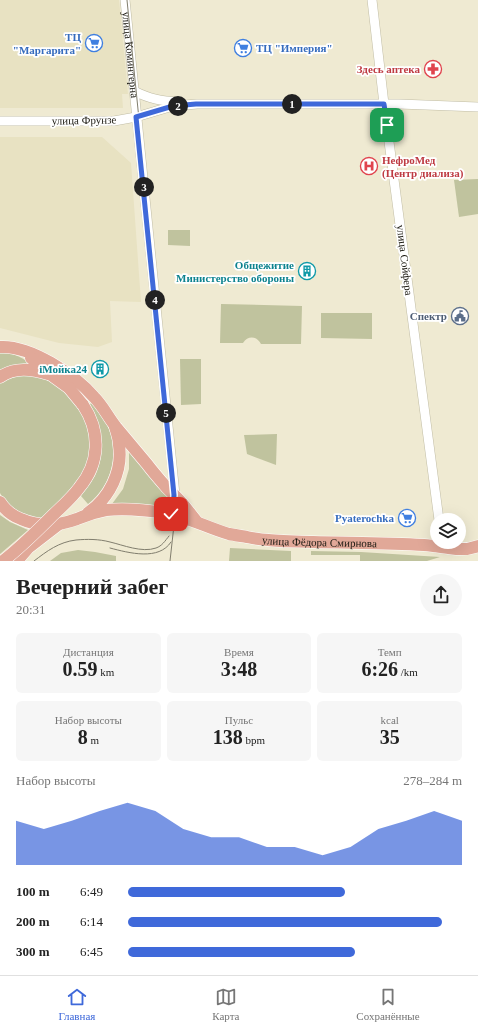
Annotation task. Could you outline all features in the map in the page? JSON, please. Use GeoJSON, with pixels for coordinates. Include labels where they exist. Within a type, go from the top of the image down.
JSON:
{"type":"FeatureCollection","features":[{"type":"Feature","properties":{"kind":"main road"},"geometry":{"type":"LineString","coordinates":[[0,347],[7,346],[21,349],[33,354],[81,384],[99,403],[115,426],[197,522]]}},
{"type":"Feature","properties":{"kind":"main road"},"geometry":{"type":"LineString","coordinates":[[4,561],[28,540],[79,489],[90,470],[95,453],[96,439],[92,421],[79,399],[69,388],[51,375],[21,349]]}},
{"type":"Feature","properties":{"kind":"main road"},"geometry":{"type":"LineString","coordinates":[[0,377],[13,371],[22,370],[36,371],[51,375]]}},
{"type":"Feature","properties":{"kind":"main road"},"geometry":{"type":"LineString","coordinates":[[0,502],[7,511],[16,517],[39,524],[60,524],[86,515],[103,500],[110,489],[118,469],[120,452],[115,426]]}},
{"type":"Feature","properties":{"kind":"main road","name":"улица Коминтерна"},"geometry":{"type":"LineString","coordinates":[[173,515],[174,495]]}},
{"type":"Feature","properties":{"kind":"main road","name":"улица Фёдора Смирнова"},"geometry":{"type":"LineString","coordinates":[[86,515],[107,510],[142,510],[173,515],[230,534],[258,539],[430,545]]}},
{"type":"Feature","properties":{"kind":"main road"},"geometry":{"type":"LineString","coordinates":[[17,561],[28,548],[60,524]]}},
{"type":"Feature","properties":{"kind":"main road","name":"улица Фёдора Смирнова"},"geometry":{"type":"LineString","coordinates":[[466,549],[478,546]]}},
{"type":"Feature","properties":{"kind":"street","name":"улица Коминтерна"},"geometry":{"type":"LineString","coordinates":[[125,0],[174,495]]}},
{"type":"Feature","properties":{"kind":"street","name":"улица Сойфера"},"geometry":{"type":"LineString","coordinates":[[372,0],[384,104],[438,513]]}},
{"type":"Feature","properties":{"kind":"street"},"geometry":{"type":"LineString","coordinates":[[134,91],[146,97],[162,101],[196,104]]}},
{"type":"Feature","properties":{"kind":"street","name":"улица Фрунзе"},"geometry":{"type":"LineString","coordinates":[[0,121],[114,121],[136,117],[173,106],[196,104],[384,104],[478,107]]}},
{"type":"Feature","properties":{"kind":"shaded area"},"geometry":{"type":"Polygon","coordinates":[[[0,0],[119,0],[128,94],[122,94],[123,108],[0,108],[0,0]]]}},
{"type":"Feature","properties":{"kind":"shaded area"},"geometry":{"type":"Polygon","coordinates":[[[0,137],[102,137],[131,163],[141,302],[110,301],[112,342],[98,347],[59,343],[0,328],[0,137]]]}},
{"type":"Feature","properties":{"kind":"green space"},"geometry":{"type":"Polygon","coordinates":[[[478,179],[478,214],[459,217],[454,180],[478,179]]]}},
{"type":"Feature","properties":{"kind":"green space"},"geometry":{"type":"Polygon","coordinates":[[[168,230],[190,230],[190,246],[168,245],[168,230]]]}},
{"type":"Feature","properties":{"kind":"green space"},"geometry":{"type":"Polygon","coordinates":[[[221,304],[302,306],[301,344],[261,344],[255,338],[247,339],[243,343],[220,343],[221,304]]]}},
{"type":"Feature","properties":{"kind":"green space"},"geometry":{"type":"Polygon","coordinates":[[[321,313],[372,313],[372,339],[321,338],[321,313]]]}},
{"type":"Feature","properties":{"kind":"green space"},"geometry":{"type":"Polygon","coordinates":[[[0,352],[19,356],[35,367],[0,373],[0,352]]]}},
{"type":"Feature","properties":{"kind":"green space"},"geometry":{"type":"Polygon","coordinates":[[[180,359],[201,359],[201,404],[181,405],[180,359]]]}},
{"type":"Feature","properties":{"kind":"green space"},"geometry":{"type":"Polygon","coordinates":[[[24,374],[45,379],[59,387],[69,396],[84,417],[90,443],[89,456],[81,476],[65,496],[40,519],[19,512],[8,503],[0,493],[0,382],[24,374]]]}},
{"type":"Feature","properties":{"kind":"green space"},"geometry":{"type":"Polygon","coordinates":[[[92,403],[103,418],[111,434],[113,456],[112,467],[103,488],[88,504],[81,496],[95,476],[101,458],[100,430],[90,404],[92,403]]]}},
{"type":"Feature","properties":{"kind":"green space"},"geometry":{"type":"Polygon","coordinates":[[[277,434],[276,465],[247,454],[244,435],[277,434]]]}},
{"type":"Feature","properties":{"kind":"green space"},"geometry":{"type":"Polygon","coordinates":[[[129,450],[169,499],[168,507],[139,504],[112,504],[123,489],[129,469],[129,450]]]}},
{"type":"Feature","properties":{"kind":"green space"},"geometry":{"type":"Polygon","coordinates":[[[0,515],[10,522],[28,530],[0,554],[0,515]]]}},
{"type":"Feature","properties":{"kind":"green space"},"geometry":{"type":"Polygon","coordinates":[[[230,548],[291,551],[291,561],[229,561],[230,548]]]}},
{"type":"Feature","properties":{"kind":"green space"},"geometry":{"type":"Polygon","coordinates":[[[78,550],[116,556],[116,561],[50,561],[61,553],[78,550]]]}},
{"type":"Feature","properties":{"kind":"green space"},"geometry":{"type":"Polygon","coordinates":[[[311,551],[361,552],[440,557],[427,561],[360,561],[360,555],[311,555],[311,551]]]}},
{"type":"Feature","properties":{"kind":"tram line"},"geometry":{"type":"LineString","coordinates":[[127,0],[177,498],[170,561]]}},
{"type":"Feature","properties":{"kind":"tram line"},"geometry":{"type":"LineString","coordinates":[[34,561],[54,548],[70,541],[84,539],[106,541],[145,550],[160,546],[169,536]]}},
{"type":"Feature","properties":{"kind":"tram line"},"geometry":{"type":"LineString","coordinates":[[110,548],[126,552],[151,554],[166,548],[171,542]]}},
{"type":"Feature","properties":{"kind":"place","name":"ТЦ \"Маргарита\""},"geometry":{"type":"Point","coordinates":[94,43]}},
{"type":"Feature","properties":{"kind":"place","name":"ТЦ \"Империя\""},"geometry":{"type":"Point","coordinates":[243,48]}},
{"type":"Feature","properties":{"kind":"place","name":"Здесь аптека"},"geometry":{"type":"Point","coordinates":[433,69]}},
{"type":"Feature","properties":{"kind":"place","name":"НефроМед (Центр диализа)"},"geometry":{"type":"Point","coordinates":[369,166]}},
{"type":"Feature","properties":{"kind":"place","name":"Общежитие Министерство обороны"},"geometry":{"type":"Point","coordinates":[307,271]}},
{"type":"Feature","properties":{"kind":"place","name":"Спектр"},"geometry":{"type":"Point","coordinates":[460,316]}},
{"type":"Feature","properties":{"kind":"place","name":"iМойка24"},"geometry":{"type":"Point","coordinates":[100,369]}},
{"type":"Feature","properties":{"kind":"place","name":"Pyaterochka"},"geometry":{"type":"Point","coordinates":[407,518]}},
{"type":"Feature","properties":{"kind":"route"},"geometry":{"type":"LineString","coordinates":[[171,514],[173,515],[174,495],[136,117],[173,106],[196,104],[384,104],[387,125]]}}]}
